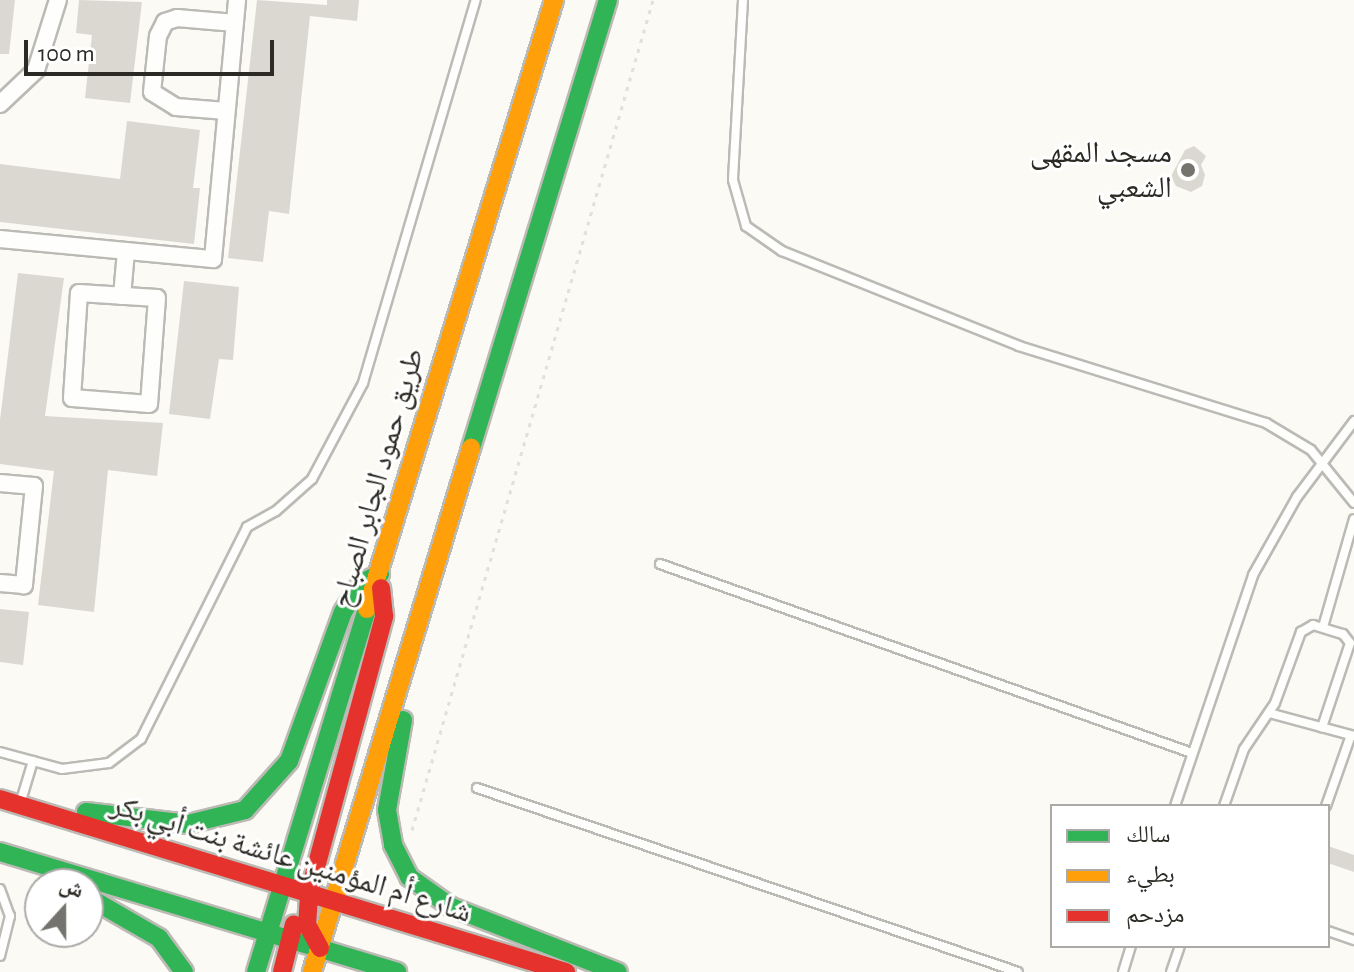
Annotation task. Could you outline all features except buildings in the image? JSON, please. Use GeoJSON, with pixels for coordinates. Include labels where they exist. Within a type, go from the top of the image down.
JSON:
{"type":"FeatureCollection","features":[{"type":"Feature","properties":{"kind":"main road","name":"طريق حمود الجابر الصباح"},"geometry":{"type":"LineString","coordinates":[[256,972],[554,0]]}},
{"type":"Feature","properties":{"kind":"main road"},"geometry":{"type":"LineString","coordinates":[[312,972],[608,0]]}},
{"type":"Feature","properties":{"kind":"main road"},"geometry":{"type":"LineString","coordinates":[[20,805],[177,824],[245,810],[289,761],[343,612],[361,583],[380,574],[384,616],[309,893],[307,925],[320,948]]}},
{"type":"Feature","properties":{"kind":"main road"},"geometry":{"type":"LineString","coordinates":[[421,620],[387,810],[402,865],[425,892],[451,907],[618,972]]}},
{"type":"Feature","properties":{"kind":"main road","name":"شارع أم المؤمنين عائشة بنت أبي بكر"},"geometry":{"type":"LineString","coordinates":[[0,799],[566,972]]}},
{"type":"Feature","properties":{"kind":"main road"},"geometry":{"type":"LineString","coordinates":[[0,852],[32,868]]}},
{"type":"Feature","properties":{"kind":"main road"},"geometry":{"type":"LineString","coordinates":[[0,852],[397,972]]}},
{"type":"Feature","properties":{"kind":"main road"},"geometry":{"type":"LineString","coordinates":[[282,885],[292,904],[292,940],[282,972]]}},
{"type":"Feature","properties":{"kind":"main road"},"geometry":{"type":"LineString","coordinates":[[104,906],[159,938],[184,972]]}},
{"type":"Feature","properties":{"kind":"street"},"geometry":{"type":"LineString","coordinates":[[0,104],[36,70],[58,0]]}},
{"type":"Feature","properties":{"kind":"street"},"geometry":{"type":"LineString","coordinates":[[0,239],[213,259],[237,0]]}},
{"type":"Feature","properties":{"kind":"street"},"geometry":{"type":"LineString","coordinates":[[226,111],[176,107],[152,92],[158,36],[165,22],[177,18],[235,23]]}},
{"type":"Feature","properties":{"kind":"street"},"geometry":{"type":"LineString","coordinates":[[122,296],[126,251]]}},
{"type":"Feature","properties":{"kind":"street"},"geometry":{"type":"LineString","coordinates":[[79,293],[122,296],[157,298],[149,404],[72,398],[79,293]]}},
{"type":"Feature","properties":{"kind":"street"},"geometry":{"type":"LineString","coordinates":[[0,483],[34,486],[24,585],[0,583]]}},
{"type":"Feature","properties":{"kind":"lane"},"geometry":{"type":"LineString","coordinates":[[0,752],[62,769],[109,763],[141,739],[247,527],[276,511],[312,479],[340,433],[363,383],[476,0]]}},
{"type":"Feature","properties":{"kind":"lane"},"geometry":{"type":"LineString","coordinates":[[743,0],[733,180],[746,226],[782,251],[1019,346],[1266,423],[1324,462],[1354,503]]}},
{"type":"Feature","properties":{"kind":"lane"},"geometry":{"type":"LineString","coordinates":[[1176,804],[1253,575],[1280,524],[1354,421]]}},
{"type":"Feature","properties":{"kind":"lane"},"geometry":{"type":"LineString","coordinates":[[1323,627],[1354,519]]}},
{"type":"Feature","properties":{"kind":"lane"},"geometry":{"type":"LineString","coordinates":[[660,564],[1192,753]]}},
{"type":"Feature","properties":{"kind":"lane"},"geometry":{"type":"LineString","coordinates":[[1225,804],[1244,749],[1269,713],[1304,628],[1323,627],[1346,636],[1350,643],[1322,727]]}},
{"type":"Feature","properties":{"kind":"lane"},"geometry":{"type":"LineString","coordinates":[[1269,713],[1352,736],[1327,804]]}},
{"type":"Feature","properties":{"kind":"lane"},"geometry":{"type":"LineString","coordinates":[[20,805],[33,761]]}},
{"type":"Feature","properties":{"kind":"lane"},"geometry":{"type":"LineString","coordinates":[[477,788],[1018,972]]}},
{"type":"Feature","properties":{"kind":"lane"},"geometry":{"type":"LineString","coordinates":[[0,889],[10,916],[0,956]]}},
{"type":"Feature","properties":{"kind":"lane"},"geometry":{"type":"LineString","coordinates":[[1330,932],[1354,940]]}},
{"type":"Feature","properties":{"kind":"lane"},"geometry":{"type":"LineString","coordinates":[[1123,972],[1130,948]]}},
{"type":"Feature","properties":{"kind":"lane"},"geometry":{"type":"LineString","coordinates":[[1171,972],[1179,948]]}},
{"type":"Feature","properties":{"kind":"path"},"geometry":{"type":"LineString","coordinates":[[411,835],[653,0]]}},
{"type":"Feature","properties":{"kind":"traffic: fast"},"geometry":{"type":"LineString","coordinates":[[471,448],[608,0]]}},
{"type":"Feature","properties":{"kind":"traffic: fast"},"geometry":{"type":"LineString","coordinates":[[86,812],[188,824],[245,810],[289,761],[343,612],[361,583],[380,574]]}},
{"type":"Feature","properties":{"kind":"traffic: fast"},"geometry":{"type":"LineString","coordinates":[[256,972],[367,609]]}},
{"type":"Feature","properties":{"kind":"traffic: fast"},"geometry":{"type":"LineString","coordinates":[[403,720],[387,810],[393,845],[409,877],[451,907],[618,972]]}},
{"type":"Feature","properties":{"kind":"traffic: fast"},"geometry":{"type":"LineString","coordinates":[[0,852],[397,972]]}},
{"type":"Feature","properties":{"kind":"traffic: fast"},"geometry":{"type":"LineString","coordinates":[[104,906],[159,938],[184,972]]}},
{"type":"Feature","properties":{"kind":"traffic: slow"},"geometry":{"type":"LineString","coordinates":[[367,609],[554,0]]}},
{"type":"Feature","properties":{"kind":"traffic: slow"},"geometry":{"type":"LineString","coordinates":[[312,972],[471,448]]}},
{"type":"Feature","properties":{"kind":"traffic: jam"},"geometry":{"type":"LineString","coordinates":[[320,948],[307,925],[309,893],[384,616],[381,588]]}},
{"type":"Feature","properties":{"kind":"traffic: jam"},"geometry":{"type":"LineString","coordinates":[[0,799],[566,972]]}},
{"type":"Feature","properties":{"kind":"traffic: jam"},"geometry":{"type":"LineString","coordinates":[[282,972],[294,924]]}},
{"type":"Feature","properties":{"kind":"place","name":"مسجد المقهى الشعبي"},"geometry":{"type":"Point","coordinates":[1188,170]}}]}
